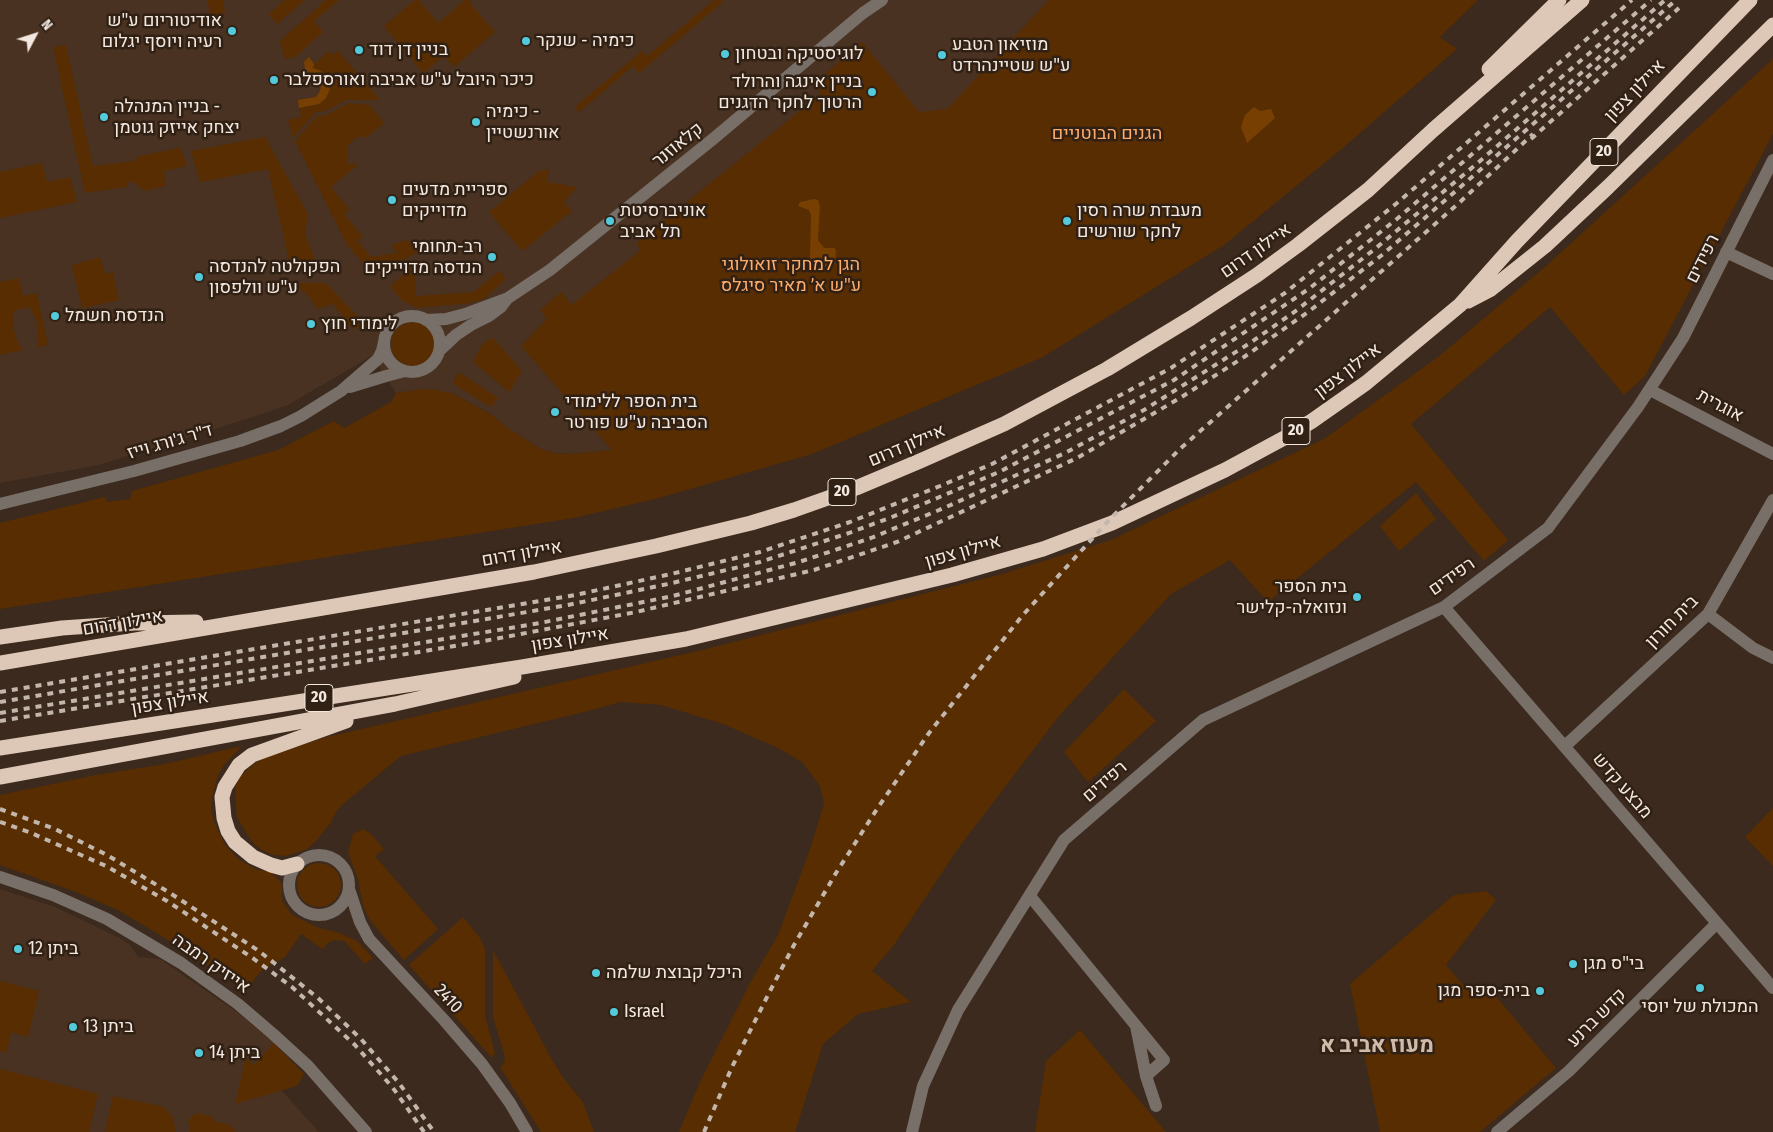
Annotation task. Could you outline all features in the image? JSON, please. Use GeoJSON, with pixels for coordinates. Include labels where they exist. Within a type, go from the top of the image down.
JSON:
{"type":"FeatureCollection","features":[{"type":"Feature","properties":{"kind":"highway"},"geometry":{"type":"LineString","coordinates":[[1368,190],[1558,0]]}},
{"type":"Feature","properties":{"kind":"highway","name":"איילון דרום"},"geometry":{"type":"LineString","coordinates":[[0,664],[534,572],[656,546],[760,520],[856,488],[1004,424],[1134,354],[1192,318],[1298,245],[1368,190],[1582,0]]}},
{"type":"Feature","properties":{"kind":"highway","name":"איילון צפון"},"geometry":{"type":"LineString","coordinates":[[0,748],[638,648],[734,629],[952,575],[1043,548],[1112,523],[1225,470],[1286,437],[1366,383],[1460,305],[1517,241],[1750,0]]}},
{"type":"Feature","properties":{"kind":"highway"},"geometry":{"type":"LineString","coordinates":[[1460,305],[1491,289],[1545,246],[1608,188],[1773,25]]}},
{"type":"Feature","properties":{"kind":"highway"},"geometry":{"type":"LineString","coordinates":[[0,636],[71,627],[134,623],[248,620]]}},
{"type":"Feature","properties":{"kind":"highway","name":"20"},"geometry":{"type":"LineString","coordinates":[[0,777],[395,704],[638,648]]}},
{"type":"Feature","properties":{"kind":"highway"},"geometry":{"type":"LineString","coordinates":[[297,864],[282,868],[271,865],[253,857],[235,842],[228,832],[222,806],[222,797],[229,778],[244,760],[258,752],[395,704]]}},
{"type":"Feature","properties":{"kind":"street","name":"קלאוזנר"},"geometry":{"type":"LineString","coordinates":[[863,13],[873,0]]}},
{"type":"Feature","properties":{"kind":"street","name":"קלאוזנר"},"geometry":{"type":"LineString","coordinates":[[426,320],[465,314],[508,298],[550,270],[682,164],[863,13],[882,0]]}},
{"type":"Feature","properties":{"kind":"street","name":"רפידים"},"geometry":{"type":"LineString","coordinates":[[912,1132],[923,1086],[958,1010],[1064,840],[1203,720],[1444,607],[1548,528],[1650,390],[1682,338],[1773,160]]}},
{"type":"Feature","properties":{"kind":"street"},"geometry":{"type":"LineString","coordinates":[[1726,252],[1773,274]]}},
{"type":"Feature","properties":{"kind":"street","name":"קלאוזנר"},"geometry":{"type":"LineString","coordinates":[[440,350],[456,334],[489,316],[501,307],[508,298]]}},
{"type":"Feature","properties":{"kind":"street"},"geometry":{"type":"LineString","coordinates":[[412,316],[426,320],[438,333],[440,350],[433,364],[427,368],[405,372],[392,364],[385,350],[384,342],[388,330],[397,320],[412,316]]}},
{"type":"Feature","properties":{"kind":"street","name":"ד\"ר ג'ורג וייז"},"geometry":{"type":"LineString","coordinates":[[0,504],[68,488],[240,441],[282,426],[341,391],[378,359],[384,342]]}},
{"type":"Feature","properties":{"kind":"street","name":"ד\"ר ג'ורג וייז"},"geometry":{"type":"LineString","coordinates":[[341,391],[365,382],[405,372]]}},
{"type":"Feature","properties":{"kind":"street","name":"אוגרית"},"geometry":{"type":"LineString","coordinates":[[1650,390],[1773,454]]}},
{"type":"Feature","properties":{"kind":"street","name":"בית חורון"},"geometry":{"type":"LineString","coordinates":[[1565,746],[1708,614],[1773,500]]}},
{"type":"Feature","properties":{"kind":"street","name":"מבצע קדש"},"geometry":{"type":"LineString","coordinates":[[1444,607],[1773,988]]}},
{"type":"Feature","properties":{"kind":"street"},"geometry":{"type":"LineString","coordinates":[[1708,614],[1753,648],[1773,658]]}},
{"type":"Feature","properties":{"kind":"street"},"geometry":{"type":"LineString","coordinates":[[323,855],[330,857],[343,866],[347,873],[349,890],[342,904],[337,909],[322,915],[306,912],[294,902],[290,894],[290,878],[297,864],[309,856],[323,855]]}},
{"type":"Feature","properties":{"kind":"street","name":"אייזיק רמבה"},"geometry":{"type":"LineString","coordinates":[[0,877],[53,895],[107,919],[182,963],[238,1004],[308,1066],[366,1132]]}},
{"type":"Feature","properties":{"kind":"street","name":"2410"},"geometry":{"type":"LineString","coordinates":[[349,890],[360,922],[369,939],[482,1064],[510,1103],[527,1132]]}},
{"type":"Feature","properties":{"kind":"street"},"geometry":{"type":"LineString","coordinates":[[1030,896],[1164,1060],[1146,1076]]}},
{"type":"Feature","properties":{"kind":"street","name":"קדש ברנע"},"geometry":{"type":"LineString","coordinates":[[1497,1132],[1569,1071],[1717,923]]}},
{"type":"Feature","properties":{"kind":"street"},"geometry":{"type":"LineString","coordinates":[[1136,1026],[1146,1076],[1156,1106]]}},
{"type":"Feature","properties":{"kind":"shaded area","name":"אוניברסיטת תל אביב"},"geometry":{"type":"Polygon","coordinates":[[[0,0],[1337,0],[613,450],[572,454],[553,453],[539,448],[505,426],[492,415],[454,394],[424,389],[396,393],[372,356],[288,405],[253,417],[99,465],[0,483],[0,0]]]}},
{"type":"Feature","properties":{"kind":"shaded area"},"geometry":{"type":"Polygon","coordinates":[[[309,57],[314,64],[313,68],[321,71],[326,77],[330,89],[326,98],[319,104],[299,108],[298,100],[316,97],[320,91],[321,84],[317,78],[306,76],[304,62],[309,57]]]}},
{"type":"Feature","properties":{"kind":"shaded area"},"geometry":{"type":"Polygon","coordinates":[[[1254,107],[1260,111],[1271,109],[1275,118],[1247,143],[1241,127],[1245,115],[1254,107]]]}},
{"type":"Feature","properties":{"kind":"shaded area"},"geometry":{"type":"Polygon","coordinates":[[[818,200],[820,206],[818,240],[824,248],[834,248],[836,250],[835,263],[826,269],[811,261],[811,215],[809,210],[798,206],[800,202],[818,200]]]}},
{"type":"Feature","properties":{"kind":"shaded area"},"geometry":{"type":"Polygon","coordinates":[[[0,889],[55,907],[120,938],[130,945],[138,957],[160,959],[241,1015],[271,1040],[290,1061],[274,1082],[319,1132],[0,1132],[0,889]]]}},
{"type":"Feature","properties":{"kind":"green space"},"geometry":{"type":"Polygon","coordinates":[[[207,0],[223,0],[225,12],[213,24],[207,0]]]}},
{"type":"Feature","properties":{"kind":"green space"},"geometry":{"type":"Polygon","coordinates":[[[285,0],[305,0],[277,24],[269,14],[285,0]]]}},
{"type":"Feature","properties":{"kind":"green space"},"geometry":{"type":"Polygon","coordinates":[[[326,0],[339,0],[314,21],[323,32],[295,57],[285,59],[280,41],[326,0]]]}},
{"type":"Feature","properties":{"kind":"green space"},"geometry":{"type":"Polygon","coordinates":[[[415,0],[419,0],[438,23],[465,0],[471,0],[469,2],[495,32],[454,67],[444,56],[423,73],[384,26],[415,0]]]}},
{"type":"Feature","properties":{"kind":"green space"},"geometry":{"type":"Polygon","coordinates":[[[714,0],[722,0],[723,2],[639,73],[633,66],[579,112],[575,107],[642,51],[647,56],[714,0]]]}},
{"type":"Feature","properties":{"kind":"green space"},"geometry":{"type":"Polygon","coordinates":[[[1049,0],[1478,0],[1440,37],[1457,49],[1344,147],[1224,245],[1043,357],[812,454],[659,498],[574,518],[0,609],[0,523],[105,497],[107,502],[130,499],[132,491],[278,450],[334,421],[344,428],[391,402],[396,393],[424,389],[454,394],[492,415],[505,426],[539,448],[553,453],[572,454],[612,450],[521,346],[547,319],[540,310],[561,292],[572,305],[641,250],[636,243],[821,94],[814,84],[862,42],[919,112],[947,109],[1049,0]]]}},
{"type":"Feature","properties":{"kind":"green space"},"geometry":{"type":"Polygon","coordinates":[[[66,45],[93,166],[134,161],[139,156],[180,148],[187,166],[164,171],[166,186],[144,191],[131,180],[126,187],[85,193],[53,47],[66,45]]]}},
{"type":"Feature","properties":{"kind":"green space"},"geometry":{"type":"Polygon","coordinates":[[[329,51],[333,55],[338,51],[380,100],[346,100],[326,111],[316,112],[293,138],[288,120],[301,117],[299,108],[317,105],[328,94],[325,75],[313,68],[314,64],[329,51]]]}},
{"type":"Feature","properties":{"kind":"green space"},"geometry":{"type":"Polygon","coordinates":[[[1773,59],[1773,134],[1645,376],[1624,395],[1550,307],[1411,424],[1508,540],[1484,561],[1416,482],[1268,602],[1230,560],[1171,594],[1059,716],[957,850],[894,945],[872,971],[911,1002],[858,1014],[823,1044],[795,1132],[679,1132],[700,1082],[750,983],[778,935],[810,849],[824,804],[820,786],[802,762],[778,748],[723,724],[661,705],[621,702],[401,756],[343,804],[316,841],[307,849],[296,853],[285,856],[273,855],[264,851],[255,845],[237,817],[236,785],[241,776],[263,758],[323,738],[702,650],[1002,574],[1111,540],[1324,439],[1438,357],[1546,266],[1773,59]]]}},
{"type":"Feature","properties":{"kind":"green space"},"geometry":{"type":"Polygon","coordinates":[[[348,103],[370,105],[384,123],[367,137],[357,137],[348,145],[347,164],[359,164],[331,187],[349,209],[344,214],[363,237],[357,240],[371,257],[397,253],[391,245],[408,240],[418,251],[404,260],[364,264],[347,245],[295,141],[317,116],[327,115],[348,103]]]}},
{"type":"Feature","properties":{"kind":"green space"},"geometry":{"type":"Polygon","coordinates":[[[265,137],[308,214],[305,234],[315,259],[290,265],[268,169],[200,182],[191,151],[265,137]]]}},
{"type":"Feature","properties":{"kind":"green space"},"geometry":{"type":"Polygon","coordinates":[[[42,163],[47,182],[70,177],[77,202],[0,218],[0,172],[42,163]]]}},
{"type":"Feature","properties":{"kind":"green space"},"geometry":{"type":"Polygon","coordinates":[[[549,169],[547,182],[577,187],[564,202],[572,211],[522,251],[489,212],[539,171],[549,169]]]}},
{"type":"Feature","properties":{"kind":"green space"},"geometry":{"type":"Polygon","coordinates":[[[100,257],[105,274],[113,272],[119,300],[82,308],[72,265],[100,257]]]}},
{"type":"Feature","properties":{"kind":"green space"},"geometry":{"type":"Polygon","coordinates":[[[414,266],[416,296],[474,292],[499,271],[506,279],[484,299],[471,303],[417,308],[400,299],[390,286],[414,266]]]}},
{"type":"Feature","properties":{"kind":"green space"},"geometry":{"type":"Polygon","coordinates":[[[19,278],[23,296],[37,293],[48,345],[37,347],[38,325],[29,307],[15,310],[13,316],[16,338],[23,350],[0,355],[0,282],[19,278]]]}},
{"type":"Feature","properties":{"kind":"green space"},"geometry":{"type":"Polygon","coordinates":[[[300,283],[326,283],[362,321],[364,329],[352,328],[333,304],[318,309],[306,293],[301,291],[300,283]]]}},
{"type":"Feature","properties":{"kind":"green space"},"geometry":{"type":"Polygon","coordinates":[[[409,322],[417,322],[429,328],[435,344],[429,360],[417,366],[409,366],[397,360],[391,348],[391,340],[397,328],[409,322]]]}},
{"type":"Feature","properties":{"kind":"green space"},"geometry":{"type":"Polygon","coordinates":[[[492,337],[522,371],[509,392],[473,362],[481,346],[492,337]]]}},
{"type":"Feature","properties":{"kind":"green space"},"geometry":{"type":"Polygon","coordinates":[[[460,373],[498,398],[491,407],[453,384],[456,376],[460,373]]]}},
{"type":"Feature","properties":{"kind":"green space"},"geometry":{"type":"Polygon","coordinates":[[[1416,493],[1436,519],[1399,551],[1380,526],[1416,493]]]}},
{"type":"Feature","properties":{"kind":"green space"},"geometry":{"type":"Polygon","coordinates":[[[1124,689],[1156,721],[1088,782],[1064,752],[1124,689]]]}},
{"type":"Feature","properties":{"kind":"green space"},"geometry":{"type":"Polygon","coordinates":[[[242,746],[224,765],[218,775],[212,798],[211,809],[214,822],[225,845],[238,859],[257,870],[269,871],[280,881],[282,885],[282,901],[292,915],[319,928],[337,932],[357,941],[373,958],[365,964],[344,941],[335,940],[329,942],[322,949],[301,934],[285,957],[262,970],[245,991],[178,946],[118,910],[76,892],[0,865],[0,795],[96,775],[165,764],[242,746]]]}},
{"type":"Feature","properties":{"kind":"green space"},"geometry":{"type":"Polygon","coordinates":[[[1773,808],[1773,866],[1745,837],[1773,808]]]}},
{"type":"Feature","properties":{"kind":"green space"},"geometry":{"type":"Polygon","coordinates":[[[363,829],[371,834],[384,849],[375,856],[438,929],[404,960],[369,919],[363,906],[358,879],[348,852],[353,834],[363,829]]]}},
{"type":"Feature","properties":{"kind":"green space"},"geometry":{"type":"Polygon","coordinates":[[[319,863],[331,867],[337,873],[341,885],[337,897],[331,903],[319,907],[307,903],[301,897],[297,885],[301,873],[307,867],[319,863]]]}},
{"type":"Feature","properties":{"kind":"green space"},"geometry":{"type":"Polygon","coordinates":[[[1486,891],[1496,900],[1446,965],[1469,992],[1494,994],[1556,1068],[1480,1132],[1380,1132],[1350,984],[1454,895],[1486,891]]]}},
{"type":"Feature","properties":{"kind":"green space"},"geometry":{"type":"Polygon","coordinates":[[[463,917],[480,938],[485,949],[485,1016],[495,1053],[492,1058],[409,965],[463,917]]]}},
{"type":"Feature","properties":{"kind":"green space"},"geometry":{"type":"Polygon","coordinates":[[[493,950],[551,1058],[564,1079],[583,1102],[594,1132],[541,1132],[500,1067],[504,1064],[505,1057],[493,1017],[493,950]]]}},
{"type":"Feature","properties":{"kind":"green space"},"geometry":{"type":"Polygon","coordinates":[[[0,981],[39,991],[28,1037],[11,1032],[7,1052],[0,1051],[0,981]]]}},
{"type":"Feature","properties":{"kind":"green space"},"geometry":{"type":"Polygon","coordinates":[[[1080,1030],[1166,1132],[1035,1132],[1046,1061],[1080,1030]]]}},
{"type":"Feature","properties":{"kind":"green space"},"geometry":{"type":"Polygon","coordinates":[[[274,1043],[304,1074],[297,1086],[235,1104],[246,1058],[254,1065],[274,1043]]]}},
{"type":"Feature","properties":{"kind":"green space"},"geometry":{"type":"Polygon","coordinates":[[[0,1069],[98,1094],[89,1132],[0,1132],[0,1069]]]}},
{"type":"Feature","properties":{"kind":"green space"},"geometry":{"type":"Polygon","coordinates":[[[113,1096],[164,1107],[173,1118],[176,1132],[105,1132],[113,1096]]]}},
{"type":"Feature","properties":{"kind":"green space"},"geometry":{"type":"Polygon","coordinates":[[[197,1113],[210,1116],[217,1122],[227,1124],[236,1132],[190,1132],[188,1120],[197,1113]]]}},
{"type":"Feature","properties":{"kind":"railway"},"geometry":{"type":"LineString","coordinates":[[0,692],[575,595],[671,574],[760,552],[850,522],[992,464],[1171,368],[1285,293],[1397,203],[1632,0]]}},
{"type":"Feature","properties":{"kind":"railway"},"geometry":{"type":"LineString","coordinates":[[0,702],[568,605],[668,584],[760,562],[849,533],[999,472],[1174,380],[1310,288],[1398,218],[1651,0]]}},
{"type":"Feature","properties":{"kind":"railway"},"geometry":{"type":"LineString","coordinates":[[0,713],[540,623],[673,596],[799,562],[871,538],[944,508],[1065,453],[1144,410],[1250,343],[1297,310],[1376,248],[1480,161],[1665,0]]}},
{"type":"Feature","properties":{"kind":"railway"},"geometry":{"type":"LineString","coordinates":[[0,721],[479,642],[636,612],[814,570],[897,542],[1077,458],[1180,398],[1244,357],[1308,312],[1382,255],[1676,0]]}},
{"type":"Feature","properties":{"kind":"railway"},"geometry":{"type":"LineString","coordinates":[[1531,139],[1679,8]]}},
{"type":"Feature","properties":{"kind":"railway"},"geometry":{"type":"LineString","coordinates":[[704,1132],[732,1067],[770,991],[794,945],[836,873],[929,733],[1022,616],[1111,518],[1181,448],[1460,202],[1533,134]]}},
{"type":"Feature","properties":{"kind":"railway"},"geometry":{"type":"LineString","coordinates":[[0,809],[55,829],[107,855],[170,893],[259,951],[318,998],[361,1039],[399,1083],[434,1132]]}},
{"type":"Feature","properties":{"kind":"railway"},"geometry":{"type":"LineString","coordinates":[[0,822],[29,832],[106,866],[167,901],[254,959],[292,987],[355,1045],[393,1088],[424,1132]]}},
{"type":"Feature","properties":{"kind":"place","name":"אודיטוריום ע\"ש רעיה ויוסף יגלום"},"geometry":{"type":"Point","coordinates":[232,31]}},
{"type":"Feature","properties":{"kind":"place","name":"כימיה - שנקר"},"geometry":{"type":"Point","coordinates":[526,41]}},
{"type":"Feature","properties":{"kind":"place","name":"בניין דן דוד"},"geometry":{"type":"Point","coordinates":[359,50]}},
{"type":"Feature","properties":{"kind":"place","name":"לוגיסטיקה ובטחון"},"geometry":{"type":"Point","coordinates":[725,54]}},
{"type":"Feature","properties":{"kind":"place","name":"מוזיאון הטבע ע\"ש שטיינהרדט"},"geometry":{"type":"Point","coordinates":[942,55]}},
{"type":"Feature","properties":{"kind":"place","name":"כיכר היובל ע\"ש אביבה ואורספלבר"},"geometry":{"type":"Point","coordinates":[274,80]}},
{"type":"Feature","properties":{"kind":"place","name":"בניין אינגה והרולד הרטוך לחקר הדגנים"},"geometry":{"type":"Point","coordinates":[872,92]}},
{"type":"Feature","properties":{"kind":"place","name":"בניין המנהלה - יצחק אייזק גוטמן"},"geometry":{"type":"Point","coordinates":[104,117]}},
{"type":"Feature","properties":{"kind":"place","name":"כימיה - אורנשטיין"},"geometry":{"type":"Point","coordinates":[476,122]}},
{"type":"Feature","properties":{"kind":"place","name":"ספריית מדעים מדוייקים"},"geometry":{"type":"Point","coordinates":[392,200]}},
{"type":"Feature","properties":{"kind":"place","name":"אוניברסיטת תל אביב"},"geometry":{"type":"Point","coordinates":[610,221]}},
{"type":"Feature","properties":{"kind":"place","name":"מעבדת שרה רסין לחקר שורשים"},"geometry":{"type":"Point","coordinates":[1067,221]}},
{"type":"Feature","properties":{"kind":"place","name":"רב-תחומי הנדסה מדוייקים"},"geometry":{"type":"Point","coordinates":[492,257]}},
{"type":"Feature","properties":{"kind":"place","name":"הפקולטה להנדסה ע\"ש וולפסון"},"geometry":{"type":"Point","coordinates":[199,277]}},
{"type":"Feature","properties":{"kind":"place","name":"הנדסת חשמל"},"geometry":{"type":"Point","coordinates":[55,316]}},
{"type":"Feature","properties":{"kind":"place","name":"לימודי חוץ"},"geometry":{"type":"Point","coordinates":[311,324]}},
{"type":"Feature","properties":{"kind":"place","name":"בית הספר ללימודי הסביבה ע''ש פורטר"},"geometry":{"type":"Point","coordinates":[555,412]}},
{"type":"Feature","properties":{"kind":"place","name":"בית הספר ונזואלה-קלישר"},"geometry":{"type":"Point","coordinates":[1357,597]}},
{"type":"Feature","properties":{"kind":"place","name":"ביתן 12"},"geometry":{"type":"Point","coordinates":[18,949]}},
{"type":"Feature","properties":{"kind":"place","name":"בי\"ס מגן"},"geometry":{"type":"Point","coordinates":[1573,964]}},
{"type":"Feature","properties":{"kind":"place","name":"היכל קבוצת שלמה"},"geometry":{"type":"Point","coordinates":[596,973]}},
{"type":"Feature","properties":{"kind":"place","name":"המכולת של יוסי"},"geometry":{"type":"Point","coordinates":[1700,988]}},
{"type":"Feature","properties":{"kind":"place","name":"בית-ספר מגן"},"geometry":{"type":"Point","coordinates":[1540,991]}},
{"type":"Feature","properties":{"kind":"place","name":"Israel"},"geometry":{"type":"Point","coordinates":[614,1012]}},
{"type":"Feature","properties":{"kind":"place","name":"ביתן 13"},"geometry":{"type":"Point","coordinates":[73,1027]}},
{"type":"Feature","properties":{"kind":"place","name":"ביתן 14"},"geometry":{"type":"Point","coordinates":[199,1053]}},
{"type":"Feature","properties":{"kind":"district","name":"מעוז אביב א"},"geometry":{"type":"Point","coordinates":[1377,1046]}},
{"type":"Feature","properties":{"kind":"park label","name":"הגנים הבוטניים"},"geometry":{"type":"Point","coordinates":[1107,134]}},
{"type":"Feature","properties":{"kind":"park label","name":"הגן למחקר זואולוגי ע\"ש א׳ מאיר סיגלס"},"geometry":{"type":"Point","coordinates":[791,275]}}]}
